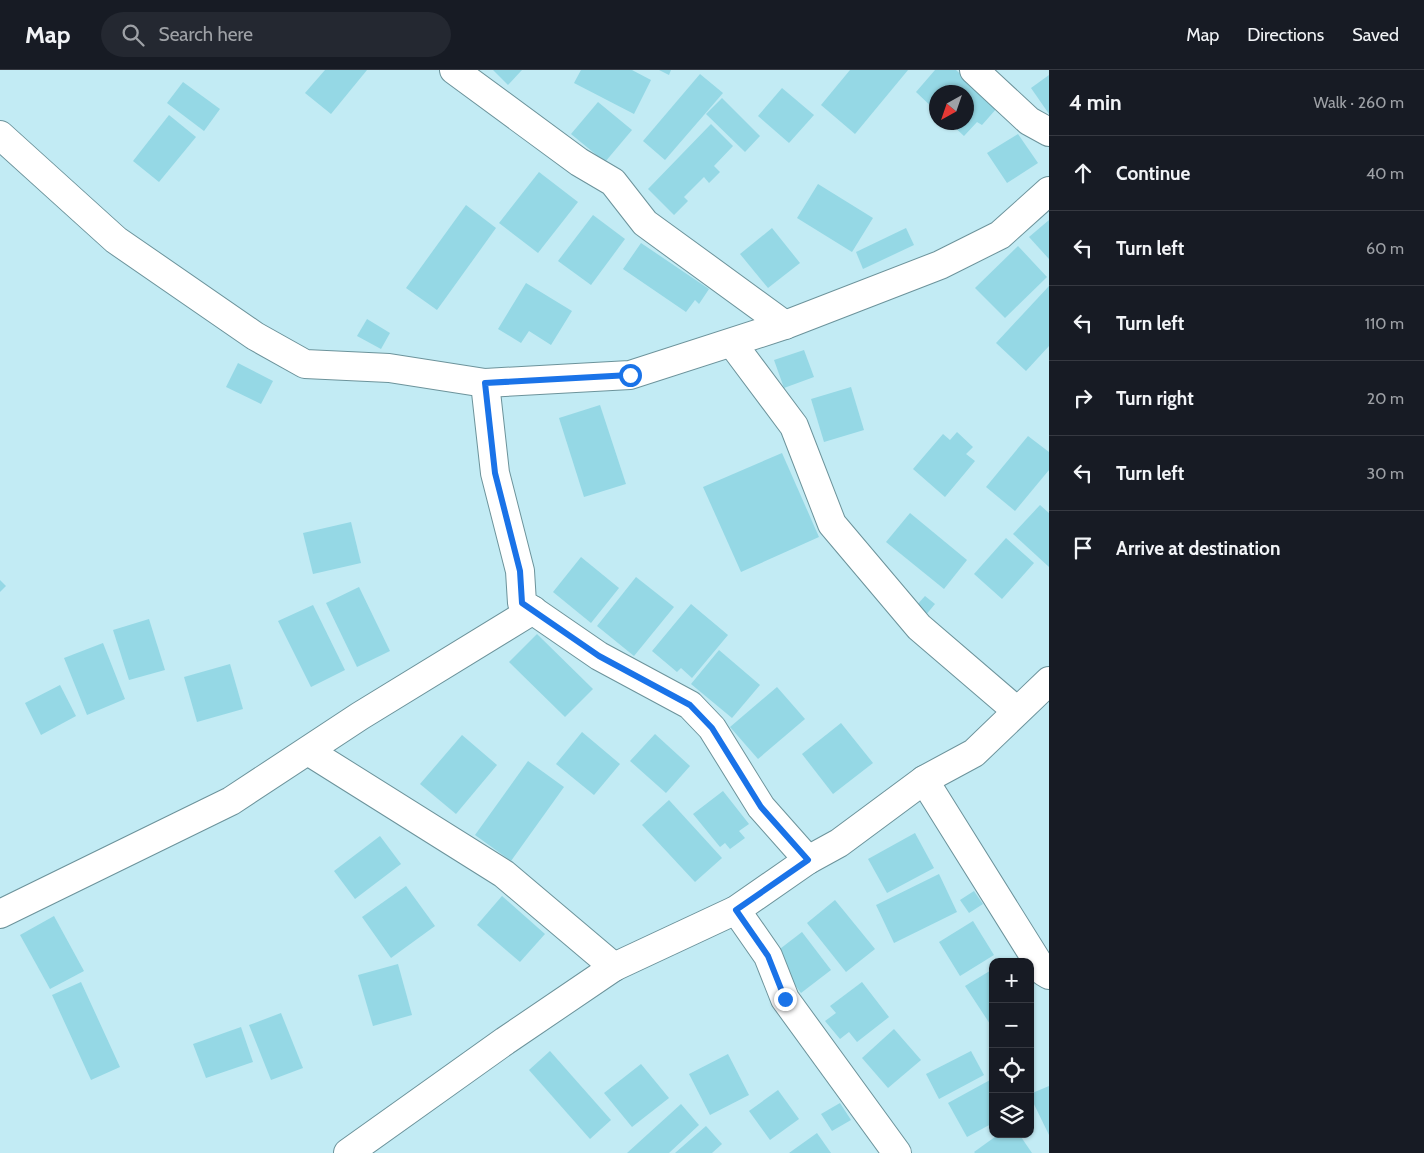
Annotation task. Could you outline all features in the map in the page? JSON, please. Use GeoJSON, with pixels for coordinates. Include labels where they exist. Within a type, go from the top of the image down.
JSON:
{"type":"FeatureCollection","features":[{"type":"Feature","properties":{"kind":"street"},"geometry":{"type":"LineString","coordinates":[[454,70],[578,162],[613,182],[645,223],[785,325]]}},
{"type":"Feature","properties":{"kind":"street"},"geometry":{"type":"LineString","coordinates":[[974,70],[1029,121],[1049,132]]}},
{"type":"Feature","properties":{"kind":"street"},"geometry":{"type":"LineString","coordinates":[[0,135],[116,240],[255,336],[305,364],[389,368],[485,383],[630,375],[785,325],[940,265],[1000,235],[1049,191]]}},
{"type":"Feature","properties":{"kind":"street"},"geometry":{"type":"LineString","coordinates":[[732,343],[794,426],[832,524],[919,627],[1018,712]]}},
{"type":"Feature","properties":{"kind":"street"},"geometry":{"type":"LineString","coordinates":[[485,383],[495,473],[520,571],[522,603],[599,656],[690,705],[712,728],[761,807],[808,860]]}},
{"type":"Feature","properties":{"kind":"street"},"geometry":{"type":"LineString","coordinates":[[0,914],[231,800],[360,716],[533,610]]}},
{"type":"Feature","properties":{"kind":"street"},"geometry":{"type":"LineString","coordinates":[[348,1153],[614,967],[736,910],[808,860],[839,842],[924,780],[974,753],[1049,681]]}},
{"type":"Feature","properties":{"kind":"street"},"geometry":{"type":"LineString","coordinates":[[308,751],[504,874],[614,967]]}},
{"type":"Feature","properties":{"kind":"street"},"geometry":{"type":"LineString","coordinates":[[924,780],[1044,972],[1049,975]]}},
{"type":"Feature","properties":{"kind":"street"},"geometry":{"type":"LineString","coordinates":[[736,910],[768,956],[785,999],[897,1153]]}},
{"type":"Feature","properties":{"kind":"building"},"geometry":{"type":"Polygon","coordinates":[[[325,70],[367,70],[331,114],[305,93],[325,70]]]}},
{"type":"Feature","properties":{"kind":"building"},"geometry":{"type":"Polygon","coordinates":[[[493,70],[522,70],[508,85],[493,70]]]}},
{"type":"Feature","properties":{"kind":"building"},"geometry":{"type":"Polygon","coordinates":[[[581,70],[632,70],[651,80],[634,114],[574,83],[581,70]]]}},
{"type":"Feature","properties":{"kind":"building"},"geometry":{"type":"Polygon","coordinates":[[[659,70],[671,70],[669,75],[659,70]]]}},
{"type":"Feature","properties":{"kind":"building"},"geometry":{"type":"Polygon","coordinates":[[[850,70],[908,70],[855,134],[821,105],[850,70]]]}},
{"type":"Feature","properties":{"kind":"building"},"geometry":{"type":"Polygon","coordinates":[[[935,70],[956,70],[972,85],[929,85],[929,104],[916,92],[935,70]]]}},
{"type":"Feature","properties":{"kind":"building"},"geometry":{"type":"Polygon","coordinates":[[[700,74],[723,93],[665,160],[643,141],[700,74]]]}},
{"type":"Feature","properties":{"kind":"building"},"geometry":{"type":"Polygon","coordinates":[[[1049,75],[1049,114],[1031,88],[1049,75]]]}},
{"type":"Feature","properties":{"kind":"building"},"geometry":{"type":"Polygon","coordinates":[[[183,82],[220,109],[204,131],[167,103],[183,82]]]}},
{"type":"Feature","properties":{"kind":"building"},"geometry":{"type":"Polygon","coordinates":[[[974,87],[997,108],[982,125],[977,122],[974,125],[974,87]]]}},
{"type":"Feature","properties":{"kind":"building"},"geometry":{"type":"Polygon","coordinates":[[[782,88],[814,115],[789,143],[758,116],[782,88]]]}},
{"type":"Feature","properties":{"kind":"building"},"geometry":{"type":"Polygon","coordinates":[[[722,98],[760,136],[745,152],[706,114],[722,98]]]}},
{"type":"Feature","properties":{"kind":"building"},"geometry":{"type":"Polygon","coordinates":[[[598,102],[632,130],[605,162],[571,134],[598,102]]]}},
{"type":"Feature","properties":{"kind":"building"},"geometry":{"type":"Polygon","coordinates":[[[169,115],[196,137],[159,182],[133,161],[169,115]]]}},
{"type":"Feature","properties":{"kind":"building"},"geometry":{"type":"Polygon","coordinates":[[[711,124],[733,146],[714,166],[720,172],[709,183],[704,177],[684,197],[688,201],[674,215],[648,189],[711,124]]]}},
{"type":"Feature","properties":{"kind":"building"},"geometry":{"type":"Polygon","coordinates":[[[958,130],[970,130],[964,136],[958,130]]]}},
{"type":"Feature","properties":{"kind":"building"},"geometry":{"type":"Polygon","coordinates":[[[1018,134],[1038,163],[1007,183],[987,153],[1018,134]]]}},
{"type":"Feature","properties":{"kind":"building"},"geometry":{"type":"Polygon","coordinates":[[[539,172],[578,202],[538,253],[499,223],[539,172]]]}},
{"type":"Feature","properties":{"kind":"building"},"geometry":{"type":"Polygon","coordinates":[[[818,184],[873,218],[852,252],[797,218],[818,184]]]}},
{"type":"Feature","properties":{"kind":"building"},"geometry":{"type":"Polygon","coordinates":[[[466,205],[496,228],[437,310],[406,288],[466,205]]]}},
{"type":"Feature","properties":{"kind":"building"},"geometry":{"type":"Polygon","coordinates":[[[593,215],[625,239],[591,285],[558,261],[593,215]]]}},
{"type":"Feature","properties":{"kind":"building"},"geometry":{"type":"Polygon","coordinates":[[[1049,220],[1049,259],[1029,237],[1049,220]]]}},
{"type":"Feature","properties":{"kind":"building"},"geometry":{"type":"Polygon","coordinates":[[[772,228],[800,263],[768,288],[740,254],[772,228]]]}},
{"type":"Feature","properties":{"kind":"building"},"geometry":{"type":"Polygon","coordinates":[[[906,228],[914,245],[863,269],[856,252],[906,228]]]}},
{"type":"Feature","properties":{"kind":"building"},"geometry":{"type":"Polygon","coordinates":[[[641,243],[709,289],[699,304],[695,300],[686,312],[623,269],[641,243]]]}},
{"type":"Feature","properties":{"kind":"building"},"geometry":{"type":"Polygon","coordinates":[[[1018,246],[1047,277],[1005,318],[975,288],[1018,246]]]}},
{"type":"Feature","properties":{"kind":"building"},"geometry":{"type":"Polygon","coordinates":[[[526,283],[572,311],[551,345],[529,331],[521,343],[498,329],[526,283]]]}},
{"type":"Feature","properties":{"kind":"building"},"geometry":{"type":"Polygon","coordinates":[[[1049,286],[1049,346],[1026,371],[996,343],[1049,286]]]}},
{"type":"Feature","properties":{"kind":"building"},"geometry":{"type":"Polygon","coordinates":[[[367,319],[390,333],[381,349],[357,336],[367,319]]]}},
{"type":"Feature","properties":{"kind":"building"},"geometry":{"type":"Polygon","coordinates":[[[804,350],[814,377],[784,388],[774,360],[804,350]]]}},
{"type":"Feature","properties":{"kind":"building"},"geometry":{"type":"Polygon","coordinates":[[[238,363],[273,381],[261,404],[226,387],[238,363]]]}},
{"type":"Feature","properties":{"kind":"building"},"geometry":{"type":"Polygon","coordinates":[[[851,387],[864,430],[824,442],[811,399],[851,387]]]}},
{"type":"Feature","properties":{"kind":"building"},"geometry":{"type":"Polygon","coordinates":[[[600,405],[626,484],[584,497],[559,418],[600,405]]]}},
{"type":"Feature","properties":{"kind":"building"},"geometry":{"type":"Polygon","coordinates":[[[957,432],[973,447],[966,454],[975,461],[945,497],[913,469],[943,434],[950,440],[957,432]]]}},
{"type":"Feature","properties":{"kind":"building"},"geometry":{"type":"Polygon","coordinates":[[[1028,436],[1049,452],[1049,470],[1015,511],[986,487],[1028,436]]]}},
{"type":"Feature","properties":{"kind":"building"},"geometry":{"type":"Polygon","coordinates":[[[782,453],[819,537],[741,572],[703,487],[782,453]]]}},
{"type":"Feature","properties":{"kind":"building"},"geometry":{"type":"Polygon","coordinates":[[[1040,505],[1049,513],[1049,567],[1013,534],[1040,505]]]}},
{"type":"Feature","properties":{"kind":"building"},"geometry":{"type":"Polygon","coordinates":[[[910,513],[967,560],[944,589],[886,542],[910,513]]]}},
{"type":"Feature","properties":{"kind":"building"},"geometry":{"type":"Polygon","coordinates":[[[351,522],[361,563],[313,574],[303,533],[351,522]]]}},
{"type":"Feature","properties":{"kind":"building"},"geometry":{"type":"Polygon","coordinates":[[[1006,538],[1034,563],[1002,599],[974,574],[1006,538]]]}},
{"type":"Feature","properties":{"kind":"building"},"geometry":{"type":"Polygon","coordinates":[[[581,557],[619,588],[591,623],[553,592],[581,557]]]}},
{"type":"Feature","properties":{"kind":"building"},"geometry":{"type":"Polygon","coordinates":[[[636,577],[674,607],[634,656],[597,626],[636,577]]]}},
{"type":"Feature","properties":{"kind":"building"},"geometry":{"type":"Polygon","coordinates":[[[0,580],[6,586],[0,592],[0,580]]]}},
{"type":"Feature","properties":{"kind":"building"},"geometry":{"type":"Polygon","coordinates":[[[359,587],[390,651],[357,667],[326,603],[359,587]]]}},
{"type":"Feature","properties":{"kind":"building"},"geometry":{"type":"Polygon","coordinates":[[[925,596],[935,604],[925,616],[915,607],[925,596]]]}},
{"type":"Feature","properties":{"kind":"building"},"geometry":{"type":"Polygon","coordinates":[[[691,604],[728,635],[692,678],[681,668],[677,672],[652,651],[691,604]]]}},
{"type":"Feature","properties":{"kind":"building"},"geometry":{"type":"Polygon","coordinates":[[[313,605],[345,670],[311,687],[278,621],[313,605]]]}},
{"type":"Feature","properties":{"kind":"building"},"geometry":{"type":"Polygon","coordinates":[[[149,619],[165,670],[129,680],[113,630],[149,619]]]}},
{"type":"Feature","properties":{"kind":"building"},"geometry":{"type":"Polygon","coordinates":[[[537,634],[593,689],[565,717],[509,662],[537,634]]]}},
{"type":"Feature","properties":{"kind":"building"},"geometry":{"type":"Polygon","coordinates":[[[103,643],[125,699],[87,715],[64,658],[103,643]]]}},
{"type":"Feature","properties":{"kind":"building"},"geometry":{"type":"Polygon","coordinates":[[[719,650],[760,685],[732,718],[691,684],[719,650]]]}},
{"type":"Feature","properties":{"kind":"building"},"geometry":{"type":"Polygon","coordinates":[[[230,664],[243,709],[197,722],[184,677],[230,664]]]}},
{"type":"Feature","properties":{"kind":"building"},"geometry":{"type":"Polygon","coordinates":[[[60,685],[76,716],[41,735],[25,703],[60,685]]]}},
{"type":"Feature","properties":{"kind":"building"},"geometry":{"type":"Polygon","coordinates":[[[777,687],[805,719],[758,759],[730,727],[777,687]]]}},
{"type":"Feature","properties":{"kind":"building"},"geometry":{"type":"Polygon","coordinates":[[[841,723],[873,763],[833,794],[802,754],[841,723]]]}},
{"type":"Feature","properties":{"kind":"building"},"geometry":{"type":"Polygon","coordinates":[[[582,732],[620,764],[594,795],[556,764],[582,732]]]}},
{"type":"Feature","properties":{"kind":"building"},"geometry":{"type":"Polygon","coordinates":[[[655,734],[690,766],[666,793],[630,761],[655,734]]]}},
{"type":"Feature","properties":{"kind":"building"},"geometry":{"type":"Polygon","coordinates":[[[462,735],[497,765],[456,814],[420,784],[462,735]]]}},
{"type":"Feature","properties":{"kind":"building"},"geometry":{"type":"Polygon","coordinates":[[[528,761],[564,787],[511,861],[475,835],[528,761]]]}},
{"type":"Feature","properties":{"kind":"building"},"geometry":{"type":"Polygon","coordinates":[[[723,791],[749,824],[739,831],[745,838],[730,849],[725,843],[720,847],[693,814],[723,791]]]}},
{"type":"Feature","properties":{"kind":"building"},"geometry":{"type":"Polygon","coordinates":[[[669,800],[722,858],[695,882],[642,825],[669,800]]]}},
{"type":"Feature","properties":{"kind":"building"},"geometry":{"type":"Polygon","coordinates":[[[915,833],[934,868],[887,893],[868,859],[915,833]]]}},
{"type":"Feature","properties":{"kind":"building"},"geometry":{"type":"Polygon","coordinates":[[[380,836],[401,864],[355,899],[334,871],[380,836]]]}},
{"type":"Feature","properties":{"kind":"building"},"geometry":{"type":"Polygon","coordinates":[[[939,874],[957,912],[894,943],[876,905],[939,874]]]}},
{"type":"Feature","properties":{"kind":"building"},"geometry":{"type":"Polygon","coordinates":[[[406,886],[435,926],[391,958],[362,917],[406,886]]]}},
{"type":"Feature","properties":{"kind":"building"},"geometry":{"type":"Polygon","coordinates":[[[974,891],[983,904],[969,913],[960,900],[974,891]]]}},
{"type":"Feature","properties":{"kind":"building"},"geometry":{"type":"Polygon","coordinates":[[[502,896],[545,934],[520,962],[477,925],[502,896]]]}},
{"type":"Feature","properties":{"kind":"building"},"geometry":{"type":"Polygon","coordinates":[[[835,900],[875,949],[846,972],[807,923],[835,900]]]}},
{"type":"Feature","properties":{"kind":"building"},"geometry":{"type":"Polygon","coordinates":[[[54,916],[84,971],[50,989],[20,935],[54,916]]]}},
{"type":"Feature","properties":{"kind":"building"},"geometry":{"type":"Polygon","coordinates":[[[973,921],[994,955],[960,976],[939,942],[973,921]]]}},
{"type":"Feature","properties":{"kind":"building"},"geometry":{"type":"Polygon","coordinates":[[[802,932],[831,970],[801,993],[772,955],[802,932]]]}},
{"type":"Feature","properties":{"kind":"building"},"geometry":{"type":"Polygon","coordinates":[[[398,964],[412,1015],[373,1026],[358,975],[398,964]]]}},
{"type":"Feature","properties":{"kind":"building"},"geometry":{"type":"Polygon","coordinates":[[[989,971],[989,1022],[965,986],[989,971]]]}},
{"type":"Feature","properties":{"kind":"building"},"geometry":{"type":"Polygon","coordinates":[[[81,982],[120,1067],[91,1080],[52,995],[81,982]]]}},
{"type":"Feature","properties":{"kind":"building"},"geometry":{"type":"Polygon","coordinates":[[[862,982],[889,1017],[857,1042],[849,1032],[840,1039],[825,1021],[836,1013],[830,1006],[862,982]]]}},
{"type":"Feature","properties":{"kind":"building"},"geometry":{"type":"Polygon","coordinates":[[[281,1013],[303,1068],[271,1080],[249,1025],[281,1013]]]}},
{"type":"Feature","properties":{"kind":"building"},"geometry":{"type":"Polygon","coordinates":[[[241,1027],[253,1062],[206,1078],[193,1044],[241,1027]]]}},
{"type":"Feature","properties":{"kind":"building"},"geometry":{"type":"Polygon","coordinates":[[[894,1029],[921,1060],[888,1088],[862,1058],[894,1029]]]}},
{"type":"Feature","properties":{"kind":"building"},"geometry":{"type":"Polygon","coordinates":[[[550,1051],[611,1120],[590,1139],[529,1070],[550,1051]]]}},
{"type":"Feature","properties":{"kind":"building"},"geometry":{"type":"Polygon","coordinates":[[[971,1051],[984,1075],[939,1099],[926,1074],[971,1051]]]}},
{"type":"Feature","properties":{"kind":"building"},"geometry":{"type":"Polygon","coordinates":[[[728,1054],[749,1095],[710,1115],[689,1074],[728,1054]]]}},
{"type":"Feature","properties":{"kind":"building"},"geometry":{"type":"Polygon","coordinates":[[[641,1064],[669,1098],[632,1127],[604,1093],[641,1064]]]}},
{"type":"Feature","properties":{"kind":"building"},"geometry":{"type":"Polygon","coordinates":[[[989,1081],[989,1125],[967,1137],[948,1103],[989,1081]]]}},
{"type":"Feature","properties":{"kind":"building"},"geometry":{"type":"Polygon","coordinates":[[[1049,1086],[1049,1135],[1034,1104],[1034,1092],[1049,1086]]]}},
{"type":"Feature","properties":{"kind":"building"},"geometry":{"type":"Polygon","coordinates":[[[778,1090],[799,1119],[770,1140],[749,1111],[778,1090]]]}},
{"type":"Feature","properties":{"kind":"building"},"geometry":{"type":"Polygon","coordinates":[[[840,1103],[851,1120],[832,1131],[821,1114],[840,1103]]]}},
{"type":"Feature","properties":{"kind":"building"},"geometry":{"type":"Polygon","coordinates":[[[681,1104],[699,1125],[669,1153],[627,1153],[681,1104]]]}},
{"type":"Feature","properties":{"kind":"building"},"geometry":{"type":"Polygon","coordinates":[[[706,1126],[722,1144],[712,1153],[675,1153],[706,1126]]]}},
{"type":"Feature","properties":{"kind":"building"},"geometry":{"type":"Polygon","coordinates":[[[817,1133],[831,1153],[789,1153],[817,1133]]]}},
{"type":"Feature","properties":{"kind":"building"},"geometry":{"type":"Polygon","coordinates":[[[993,1138],[1022,1138],[1032,1153],[975,1153],[993,1138]]]}},
{"type":"Feature","properties":{"kind":"route"},"geometry":{"type":"LineString","coordinates":[[630,375],[485,383],[495,473],[520,571],[522,603],[599,656],[690,705],[712,728],[761,807],[784,830],[808,860],[736,910],[768,956],[785,999]]}}]}
